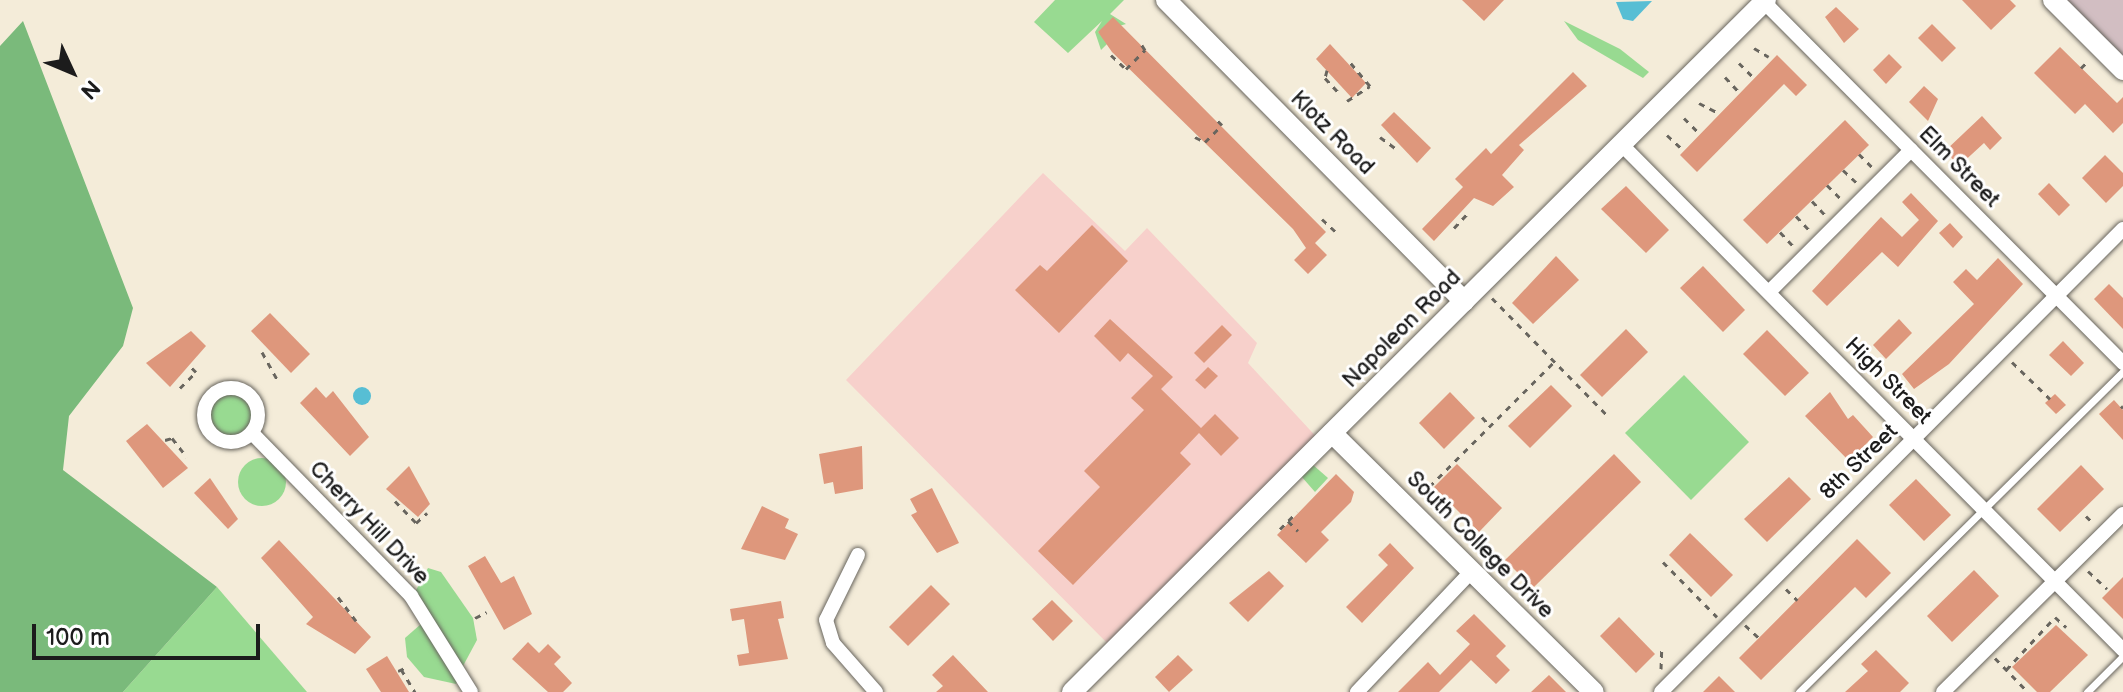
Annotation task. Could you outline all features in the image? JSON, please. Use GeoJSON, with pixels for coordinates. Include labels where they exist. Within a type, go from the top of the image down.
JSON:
{"type":"FeatureCollection","features":[{"type":"Feature","properties":{"kind":"main road","name":"Klotz Road"},"geometry":{"type":"LineString","coordinates":[[1166,0],[1464,301]]}},
{"type":"Feature","properties":{"kind":"main road"},"geometry":{"type":"LineString","coordinates":[[2053,0],[2123,70]]}},
{"type":"Feature","properties":{"kind":"main road","name":"Napoleon Road"},"geometry":{"type":"LineString","coordinates":[[1072,692],[1765,1]]}},
{"type":"Feature","properties":{"kind":"main road","name":"South College Drive"},"geometry":{"type":"LineString","coordinates":[[1332,433],[1594,692]]}},
{"type":"Feature","properties":{"kind":"street","name":"Elm Street"},"geometry":{"type":"LineString","coordinates":[[1765,1],[2123,363]]}},
{"type":"Feature","properties":{"kind":"street","name":"High Street"},"geometry":{"type":"LineString","coordinates":[[1621,144],[2123,650]]}},
{"type":"Feature","properties":{"kind":"street"},"geometry":{"type":"LineString","coordinates":[[1769,292],[1911,150]]}},
{"type":"Feature","properties":{"kind":"street","name":"8th Street"},"geometry":{"type":"LineString","coordinates":[[1661,692],[2123,229]]}},
{"type":"Feature","properties":{"kind":"street","name":"Cherry Hill Drive"},"geometry":{"type":"LineString","coordinates":[[252,433],[411,596],[471,692]]}},
{"type":"Feature","properties":{"kind":"street"},"geometry":{"type":"LineString","coordinates":[[1943,692],[2123,514]]}},
{"type":"Feature","properties":{"kind":"street"},"geometry":{"type":"LineString","coordinates":[[858,555],[826,620],[833,643],[876,692]]}},
{"type":"Feature","properties":{"kind":"street"},"geometry":{"type":"LineString","coordinates":[[1357,692],[1472,571]]}},
{"type":"Feature","properties":{"kind":"lane"},"geometry":{"type":"LineString","coordinates":[[1799,692],[2123,371]]}},
{"type":"Feature","properties":{"kind":"lane"},"geometry":{"type":"LineString","coordinates":[[2087,692],[2123,656]]}},
{"type":"Feature","properties":{"kind":"path"},"geometry":{"type":"LineString","coordinates":[[1111,55],[1126,69],[1145,50],[1140,42]]}},
{"type":"Feature","properties":{"kind":"path"},"geometry":{"type":"LineString","coordinates":[[1754,48],[1769,57]]}},
{"type":"Feature","properties":{"kind":"path"},"geometry":{"type":"LineString","coordinates":[[2081,68],[2091,57]]}},
{"type":"Feature","properties":{"kind":"path"},"geometry":{"type":"LineString","coordinates":[[1347,101],[1370,86],[1351,63]]}},
{"type":"Feature","properties":{"kind":"path"},"geometry":{"type":"LineString","coordinates":[[1739,63],[1753,77]]}},
{"type":"Feature","properties":{"kind":"path"},"geometry":{"type":"LineString","coordinates":[[1327,70],[1325,78],[1338,92]]}},
{"type":"Feature","properties":{"kind":"path"},"geometry":{"type":"LineString","coordinates":[[1725,77],[1738,91]]}},
{"type":"Feature","properties":{"kind":"path"},"geometry":{"type":"LineString","coordinates":[[1699,103],[1717,112]]}},
{"type":"Feature","properties":{"kind":"path"},"geometry":{"type":"LineString","coordinates":[[1684,118],[1699,133]]}},
{"type":"Feature","properties":{"kind":"path"},"geometry":{"type":"LineString","coordinates":[[1195,137],[1205,142],[1222,125],[1217,120]]}},
{"type":"Feature","properties":{"kind":"path"},"geometry":{"type":"LineString","coordinates":[[1667,135],[1681,148]]}},
{"type":"Feature","properties":{"kind":"path"},"geometry":{"type":"LineString","coordinates":[[1380,137],[1398,150]]}},
{"type":"Feature","properties":{"kind":"path"},"geometry":{"type":"LineString","coordinates":[[1859,154],[1874,169]]}},
{"type":"Feature","properties":{"kind":"path"},"geometry":{"type":"LineString","coordinates":[[1843,170],[1859,185]]}},
{"type":"Feature","properties":{"kind":"path"},"geometry":{"type":"LineString","coordinates":[[1827,185],[1843,201]]}},
{"type":"Feature","properties":{"kind":"path"},"geometry":{"type":"LineString","coordinates":[[1812,201],[1827,217]]}},
{"type":"Feature","properties":{"kind":"path"},"geometry":{"type":"LineString","coordinates":[[1454,228],[1467,214]]}},
{"type":"Feature","properties":{"kind":"path"},"geometry":{"type":"LineString","coordinates":[[1796,216],[1811,232]]}},
{"type":"Feature","properties":{"kind":"path"},"geometry":{"type":"LineString","coordinates":[[1322,219],[1335,231]]}},
{"type":"Feature","properties":{"kind":"path"},"geometry":{"type":"LineString","coordinates":[[1780,232],[1795,248]]}},
{"type":"Feature","properties":{"kind":"path"},"geometry":{"type":"LineString","coordinates":[[1492,298],[1608,416]]}},
{"type":"Feature","properties":{"kind":"path"},"geometry":{"type":"LineString","coordinates":[[2001,351],[2050,399]]}},
{"type":"Feature","properties":{"kind":"path"},"geometry":{"type":"LineString","coordinates":[[262,352],[277,379]]}},
{"type":"Feature","properties":{"kind":"path"},"geometry":{"type":"LineString","coordinates":[[1421,495],[1554,362]]}},
{"type":"Feature","properties":{"kind":"path"},"geometry":{"type":"LineString","coordinates":[[180,388],[196,372],[191,367]]}},
{"type":"Feature","properties":{"kind":"path"},"geometry":{"type":"LineString","coordinates":[[1482,417],[1490,426]]}},
{"type":"Feature","properties":{"kind":"path"},"geometry":{"type":"LineString","coordinates":[[165,440],[172,438],[187,457]]}},
{"type":"Feature","properties":{"kind":"path"},"geometry":{"type":"LineString","coordinates":[[395,501],[416,523],[427,513]]}},
{"type":"Feature","properties":{"kind":"path"},"geometry":{"type":"LineString","coordinates":[[1280,529],[1297,512]]}},
{"type":"Feature","properties":{"kind":"path"},"geometry":{"type":"LineString","coordinates":[[2086,516],[2092,522]]}},
{"type":"Feature","properties":{"kind":"path"},"geometry":{"type":"LineString","coordinates":[[1288,521],[1298,531]]}},
{"type":"Feature","properties":{"kind":"path"},"geometry":{"type":"LineString","coordinates":[[1663,562],[1717,617]]}},
{"type":"Feature","properties":{"kind":"path"},"geometry":{"type":"LineString","coordinates":[[2085,568],[2107,589]]}},
{"type":"Feature","properties":{"kind":"path"},"geometry":{"type":"LineString","coordinates":[[1783,586],[1797,600]]}},
{"type":"Feature","properties":{"kind":"path"},"geometry":{"type":"LineString","coordinates":[[338,597],[356,621]]}},
{"type":"Feature","properties":{"kind":"path"},"geometry":{"type":"LineString","coordinates":[[475,618],[487,612]]}},
{"type":"Feature","properties":{"kind":"path"},"geometry":{"type":"LineString","coordinates":[[2006,670],[2055,617],[2066,627]]}},
{"type":"Feature","properties":{"kind":"path"},"geometry":{"type":"LineString","coordinates":[[1745,625],[1759,638]]}},
{"type":"Feature","properties":{"kind":"path"},"geometry":{"type":"LineString","coordinates":[[1662,646],[1663,673]]}},
{"type":"Feature","properties":{"kind":"path"},"geometry":{"type":"LineString","coordinates":[[1995,658],[2028,692]]}},
{"type":"Feature","properties":{"kind":"path"},"geometry":{"type":"LineString","coordinates":[[407,667],[400,670],[415,692]]}},
{"type":"Feature","properties":{"kind":"shaded area"},"geometry":{"type":"Polygon","coordinates":[[[2053,0],[2123,0],[2123,70],[2053,0]]]}},
{"type":"Feature","properties":{"kind":"shaded area"},"geometry":{"type":"Polygon","coordinates":[[[1043,173],[1125,251],[1147,228],[1257,343],[1248,363],[1322,443],[1114,650],[846,380],[1043,173]]]}},
{"type":"Feature","properties":{"kind":"green space"},"geometry":{"type":"Polygon","coordinates":[[[1055,0],[1124,0],[1110,14],[1126,24],[1098,32],[1108,43],[1101,50],[1095,32],[1102,21],[1068,53],[1034,22],[1055,0]]]}},
{"type":"Feature","properties":{"kind":"green space"},"geometry":{"type":"Polygon","coordinates":[[[23,21],[133,308],[123,346],[69,416],[63,470],[217,587],[123,692],[0,692],[0,46],[23,21]]]}},
{"type":"Feature","properties":{"kind":"green space"},"geometry":{"type":"Polygon","coordinates":[[[1564,21],[1620,49],[1649,72],[1643,78],[1578,40],[1564,21]]]}},
{"type":"Feature","properties":{"kind":"green space"},"geometry":{"type":"Polygon","coordinates":[[[1684,375],[1749,442],[1691,500],[1625,433],[1684,375]]]}},
{"type":"Feature","properties":{"kind":"green space"},"geometry":{"type":"Polygon","coordinates":[[[231,393],[247,399],[253,415],[247,431],[231,437],[215,431],[209,415],[215,399],[231,393]]]}},
{"type":"Feature","properties":{"kind":"green space"},"geometry":{"type":"Polygon","coordinates":[[[262,458],[279,465],[286,482],[279,499],[262,506],[245,499],[238,482],[245,465],[262,458]]]}},
{"type":"Feature","properties":{"kind":"green space"},"geometry":{"type":"Polygon","coordinates":[[[1312,464],[1328,478],[1315,492],[1301,476],[1312,464]]]}},
{"type":"Feature","properties":{"kind":"green space"},"geometry":{"type":"Polygon","coordinates":[[[428,568],[441,572],[473,618],[477,640],[463,666],[415,592],[428,568]]]}},
{"type":"Feature","properties":{"kind":"green space"},"geometry":{"type":"Polygon","coordinates":[[[217,587],[307,692],[123,692],[217,587]]]}},
{"type":"Feature","properties":{"kind":"green space"},"geometry":{"type":"Polygon","coordinates":[[[421,624],[456,684],[424,677],[407,657],[405,638],[421,624]]]}},
{"type":"Feature","properties":{"kind":"water"},"geometry":{"type":"Polygon","coordinates":[[[1652,1],[1633,21],[1623,19],[1616,2],[1652,1]]]}},
{"type":"Feature","properties":{"kind":"water"},"geometry":{"type":"Polygon","coordinates":[[[358,387],[366,387],[371,396],[369,403],[358,405],[353,400],[353,392],[358,387]]]}},
{"type":"Feature","properties":{"kind":"building"},"geometry":{"type":"Polygon","coordinates":[[[1462,0],[1504,0],[1484,21],[1462,0]]]}},
{"type":"Feature","properties":{"kind":"building"},"geometry":{"type":"Polygon","coordinates":[[[1962,0],[2010,0],[2016,6],[1991,30],[1962,0]]]}},
{"type":"Feature","properties":{"kind":"building"},"geometry":{"type":"Polygon","coordinates":[[[1836,7],[1859,29],[1844,43],[1825,17],[1836,7]]]}},
{"type":"Feature","properties":{"kind":"building"},"geometry":{"type":"Polygon","coordinates":[[[1113,17],[1326,232],[1315,243],[1327,255],[1308,274],[1294,260],[1306,248],[1293,229],[1112,52],[1098,32],[1113,17]]]}},
{"type":"Feature","properties":{"kind":"building"},"geometry":{"type":"Polygon","coordinates":[[[1932,24],[1956,48],[1942,62],[1918,38],[1932,24]]]}},
{"type":"Feature","properties":{"kind":"building"},"geometry":{"type":"Polygon","coordinates":[[[1330,44],[1366,83],[1352,98],[1316,59],[1330,44]]]}},
{"type":"Feature","properties":{"kind":"building"},"geometry":{"type":"Polygon","coordinates":[[[2060,47],[2117,103],[2123,97],[2123,123],[2113,133],[2085,104],[2075,114],[2034,73],[2060,47]]]}},
{"type":"Feature","properties":{"kind":"building"},"geometry":{"type":"Polygon","coordinates":[[[1889,54],[1902,67],[1886,84],[1873,70],[1889,54]]]}},
{"type":"Feature","properties":{"kind":"building"},"geometry":{"type":"Polygon","coordinates":[[[1777,55],[1807,85],[1796,96],[1784,84],[1697,172],[1680,155],[1777,55]]]}},
{"type":"Feature","properties":{"kind":"building"},"geometry":{"type":"Polygon","coordinates":[[[1573,72],[1587,86],[1519,145],[1524,150],[1502,175],[1514,187],[1493,206],[1474,198],[1434,241],[1422,229],[1463,187],[1455,179],[1486,148],[1491,154],[1573,72]]]}},
{"type":"Feature","properties":{"kind":"building"},"geometry":{"type":"Polygon","coordinates":[[[1924,86],[1938,99],[1928,121],[1909,102],[1924,86]]]}},
{"type":"Feature","properties":{"kind":"building"},"geometry":{"type":"Polygon","coordinates":[[[1394,112],[1431,148],[1417,163],[1381,125],[1394,112]]]}},
{"type":"Feature","properties":{"kind":"building"},"geometry":{"type":"Polygon","coordinates":[[[1982,116],[2002,138],[1990,150],[1984,143],[1959,166],[1945,151],[1982,116]]]}},
{"type":"Feature","properties":{"kind":"building"},"geometry":{"type":"Polygon","coordinates":[[[1845,120],[1869,145],[1767,244],[1743,220],[1845,120]]]}},
{"type":"Feature","properties":{"kind":"building"},"geometry":{"type":"Polygon","coordinates":[[[2105,155],[2123,173],[2123,186],[2106,203],[2082,178],[2105,155]]]}},
{"type":"Feature","properties":{"kind":"building"},"geometry":{"type":"Polygon","coordinates":[[[2049,183],[2070,205],[2059,216],[2038,194],[2049,183]]]}},
{"type":"Feature","properties":{"kind":"building"},"geometry":{"type":"Polygon","coordinates":[[[1626,186],[1669,230],[1646,253],[1601,209],[1626,186]]]}},
{"type":"Feature","properties":{"kind":"building"},"geometry":{"type":"Polygon","coordinates":[[[1911,193],[1938,221],[1898,267],[1882,252],[1827,306],[1812,291],[1881,217],[1902,237],[1919,220],[1902,202],[1911,193]]]}},
{"type":"Feature","properties":{"kind":"building"},"geometry":{"type":"Polygon","coordinates":[[[1950,223],[1963,237],[1953,248],[1939,233],[1950,223]]]}},
{"type":"Feature","properties":{"kind":"building"},"geometry":{"type":"Polygon","coordinates":[[[1092,225],[1128,261],[1059,333],[1015,290],[1040,265],[1047,271],[1092,225]]]}},
{"type":"Feature","properties":{"kind":"building"},"geometry":{"type":"Polygon","coordinates":[[[1556,256],[1579,280],[1533,324],[1512,303],[1556,256]]]}},
{"type":"Feature","properties":{"kind":"building"},"geometry":{"type":"Polygon","coordinates":[[[1998,258],[2023,284],[1949,364],[1914,389],[1902,374],[1974,304],[1953,282],[1966,269],[1977,280],[1998,258]]]}},
{"type":"Feature","properties":{"kind":"building"},"geometry":{"type":"Polygon","coordinates":[[[1703,266],[1745,310],[1723,332],[1680,288],[1703,266]]]}},
{"type":"Feature","properties":{"kind":"building"},"geometry":{"type":"Polygon","coordinates":[[[2109,284],[2123,298],[2123,329],[2094,299],[2109,284]]]}},
{"type":"Feature","properties":{"kind":"building"},"geometry":{"type":"Polygon","coordinates":[[[270,313],[310,354],[291,373],[251,331],[270,313]]]}},
{"type":"Feature","properties":{"kind":"building"},"geometry":{"type":"Polygon","coordinates":[[[1110,319],[1173,377],[1161,389],[1201,428],[1215,414],[1239,438],[1221,456],[1199,433],[1180,453],[1191,464],[1073,585],[1038,551],[1100,487],[1084,471],[1144,410],[1131,398],[1153,376],[1128,353],[1120,362],[1094,336],[1110,319]]]}},
{"type":"Feature","properties":{"kind":"building"},"geometry":{"type":"Polygon","coordinates":[[[1899,319],[1912,333],[1886,359],[1873,345],[1899,319]]]}},
{"type":"Feature","properties":{"kind":"building"},"geometry":{"type":"Polygon","coordinates":[[[1222,325],[1232,335],[1204,363],[1194,353],[1222,325]]]}},
{"type":"Feature","properties":{"kind":"building"},"geometry":{"type":"Polygon","coordinates":[[[1626,329],[1648,352],[1602,397],[1580,375],[1626,329]]]}},
{"type":"Feature","properties":{"kind":"building"},"geometry":{"type":"Polygon","coordinates":[[[1767,330],[1809,373],[1785,396],[1743,354],[1767,330]]]}},
{"type":"Feature","properties":{"kind":"building"},"geometry":{"type":"Polygon","coordinates":[[[191,331],[206,346],[170,387],[146,363],[191,331]]]}},
{"type":"Feature","properties":{"kind":"building"},"geometry":{"type":"Polygon","coordinates":[[[2063,341],[2084,363],[2071,376],[2049,355],[2063,341]]]}},
{"type":"Feature","properties":{"kind":"building"},"geometry":{"type":"Polygon","coordinates":[[[1208,367],[1218,376],[1205,389],[1195,380],[1208,367]]]}},
{"type":"Feature","properties":{"kind":"building"},"geometry":{"type":"Polygon","coordinates":[[[1551,385],[1572,406],[1530,448],[1508,426],[1551,385]]]}},
{"type":"Feature","properties":{"kind":"building"},"geometry":{"type":"Polygon","coordinates":[[[316,387],[326,398],[333,391],[369,437],[350,456],[300,403],[316,387]]]}},
{"type":"Feature","properties":{"kind":"building"},"geometry":{"type":"Polygon","coordinates":[[[1450,392],[1475,418],[1444,449],[1419,423],[1450,392]]]}},
{"type":"Feature","properties":{"kind":"building"},"geometry":{"type":"Polygon","coordinates":[[[1830,392],[1848,419],[1853,415],[1873,437],[1849,461],[1805,416],[1830,392]]]}},
{"type":"Feature","properties":{"kind":"building"},"geometry":{"type":"Polygon","coordinates":[[[2055,394],[2066,405],[2056,414],[2045,403],[2055,394]]]}},
{"type":"Feature","properties":{"kind":"building"},"geometry":{"type":"Polygon","coordinates":[[[2114,400],[2123,410],[2123,440],[2099,414],[2114,400]]]}},
{"type":"Feature","properties":{"kind":"building"},"geometry":{"type":"Polygon","coordinates":[[[147,424],[188,468],[163,488],[126,441],[147,424]]]}},
{"type":"Feature","properties":{"kind":"building"},"geometry":{"type":"Polygon","coordinates":[[[862,446],[863,489],[835,494],[833,482],[824,484],[819,454],[862,446]]]}},
{"type":"Feature","properties":{"kind":"building"},"geometry":{"type":"Polygon","coordinates":[[[1614,454],[1641,482],[1533,588],[1505,560],[1614,454]]]}},
{"type":"Feature","properties":{"kind":"building"},"geometry":{"type":"Polygon","coordinates":[[[1457,464],[1502,508],[1479,532],[1434,487],[1457,464]]]}},
{"type":"Feature","properties":{"kind":"building"},"geometry":{"type":"Polygon","coordinates":[[[2081,465],[2104,489],[2060,532],[2037,509],[2081,465]]]}},
{"type":"Feature","properties":{"kind":"building"},"geometry":{"type":"Polygon","coordinates":[[[409,466],[430,504],[418,517],[386,489],[409,466]]]}},
{"type":"Feature","properties":{"kind":"building"},"geometry":{"type":"Polygon","coordinates":[[[1336,474],[1354,492],[1351,502],[1321,532],[1329,540],[1306,563],[1277,535],[1336,474]]]}},
{"type":"Feature","properties":{"kind":"building"},"geometry":{"type":"Polygon","coordinates":[[[1789,477],[1811,499],[1767,542],[1744,519],[1789,477]]]}},
{"type":"Feature","properties":{"kind":"building"},"geometry":{"type":"Polygon","coordinates":[[[210,478],[238,519],[228,529],[194,493],[210,478]]]}},
{"type":"Feature","properties":{"kind":"building"},"geometry":{"type":"Polygon","coordinates":[[[1916,479],[1951,515],[1924,541],[1889,505],[1916,479]]]}},
{"type":"Feature","properties":{"kind":"building"},"geometry":{"type":"Polygon","coordinates":[[[932,488],[959,543],[937,553],[911,515],[917,512],[910,499],[932,488]]]}},
{"type":"Feature","properties":{"kind":"building"},"geometry":{"type":"Polygon","coordinates":[[[762,506],[789,519],[785,528],[798,534],[785,560],[741,549],[762,506]]]}},
{"type":"Feature","properties":{"kind":"building"},"geometry":{"type":"Polygon","coordinates":[[[1690,533],[1733,575],[1711,597],[1669,555],[1690,533]]]}},
{"type":"Feature","properties":{"kind":"building"},"geometry":{"type":"Polygon","coordinates":[[[1857,539],[1891,573],[1866,598],[1855,587],[1761,680],[1739,658],[1857,539]]]}},
{"type":"Feature","properties":{"kind":"building"},"geometry":{"type":"Polygon","coordinates":[[[279,540],[371,637],[355,654],[306,624],[313,617],[261,558],[279,540]]]}},
{"type":"Feature","properties":{"kind":"building"},"geometry":{"type":"Polygon","coordinates":[[[1390,543],[1414,568],[1362,623],[1346,607],[1388,565],[1378,555],[1390,543]]]}},
{"type":"Feature","properties":{"kind":"building"},"geometry":{"type":"Polygon","coordinates":[[[485,556],[501,583],[514,576],[532,614],[504,630],[468,566],[485,556]]]}},
{"type":"Feature","properties":{"kind":"building"},"geometry":{"type":"Polygon","coordinates":[[[1974,570],[1999,596],[1952,642],[1927,616],[1974,570]]]}},
{"type":"Feature","properties":{"kind":"building"},"geometry":{"type":"Polygon","coordinates":[[[1269,571],[1284,586],[1248,622],[1229,603],[1269,571]]]}},
{"type":"Feature","properties":{"kind":"building"},"geometry":{"type":"Polygon","coordinates":[[[2123,577],[2123,619],[2102,598],[2123,577]]]}},
{"type":"Feature","properties":{"kind":"building"},"geometry":{"type":"Polygon","coordinates":[[[931,585],[950,604],[908,646],[889,627],[931,585]]]}},
{"type":"Feature","properties":{"kind":"building"},"geometry":{"type":"Polygon","coordinates":[[[1052,600],[1073,621],[1053,641],[1032,619],[1052,600]]]}},
{"type":"Feature","properties":{"kind":"building"},"geometry":{"type":"Polygon","coordinates":[[[781,601],[784,618],[778,619],[788,659],[739,666],[737,655],[749,653],[744,619],[732,621],[730,609],[781,601]]]}},
{"type":"Feature","properties":{"kind":"building"},"geometry":{"type":"Polygon","coordinates":[[[1474,614],[1506,646],[1496,656],[1510,670],[1496,684],[1471,660],[1439,692],[1398,692],[1428,662],[1440,675],[1470,644],[1456,631],[1474,614]]]}},
{"type":"Feature","properties":{"kind":"building"},"geometry":{"type":"Polygon","coordinates":[[[1619,617],[1655,654],[1636,673],[1600,636],[1619,617]]]}},
{"type":"Feature","properties":{"kind":"building"},"geometry":{"type":"Polygon","coordinates":[[[2056,625],[2088,655],[2050,692],[2037,692],[2012,667],[2056,625]]]}},
{"type":"Feature","properties":{"kind":"building"},"geometry":{"type":"Polygon","coordinates":[[[528,642],[539,653],[548,644],[561,657],[554,664],[572,683],[563,692],[548,692],[512,659],[528,642]]]}},
{"type":"Feature","properties":{"kind":"building"},"geometry":{"type":"Polygon","coordinates":[[[1876,650],[1909,683],[1900,692],[1845,692],[1868,671],[1861,664],[1876,650]]]}},
{"type":"Feature","properties":{"kind":"building"},"geometry":{"type":"Polygon","coordinates":[[[953,655],[988,692],[936,692],[943,686],[932,675],[953,655]]]}},
{"type":"Feature","properties":{"kind":"building"},"geometry":{"type":"Polygon","coordinates":[[[1178,655],[1193,670],[1169,692],[1155,677],[1178,655]]]}},
{"type":"Feature","properties":{"kind":"building"},"geometry":{"type":"Polygon","coordinates":[[[387,656],[409,692],[381,692],[366,669],[387,656]]]}},
{"type":"Feature","properties":{"kind":"building"},"geometry":{"type":"Polygon","coordinates":[[[1549,675],[1566,692],[1531,692],[1549,675]]]}},
{"type":"Feature","properties":{"kind":"building"},"geometry":{"type":"Polygon","coordinates":[[[1719,676],[1735,692],[1703,692],[1719,676]]]}}]}
